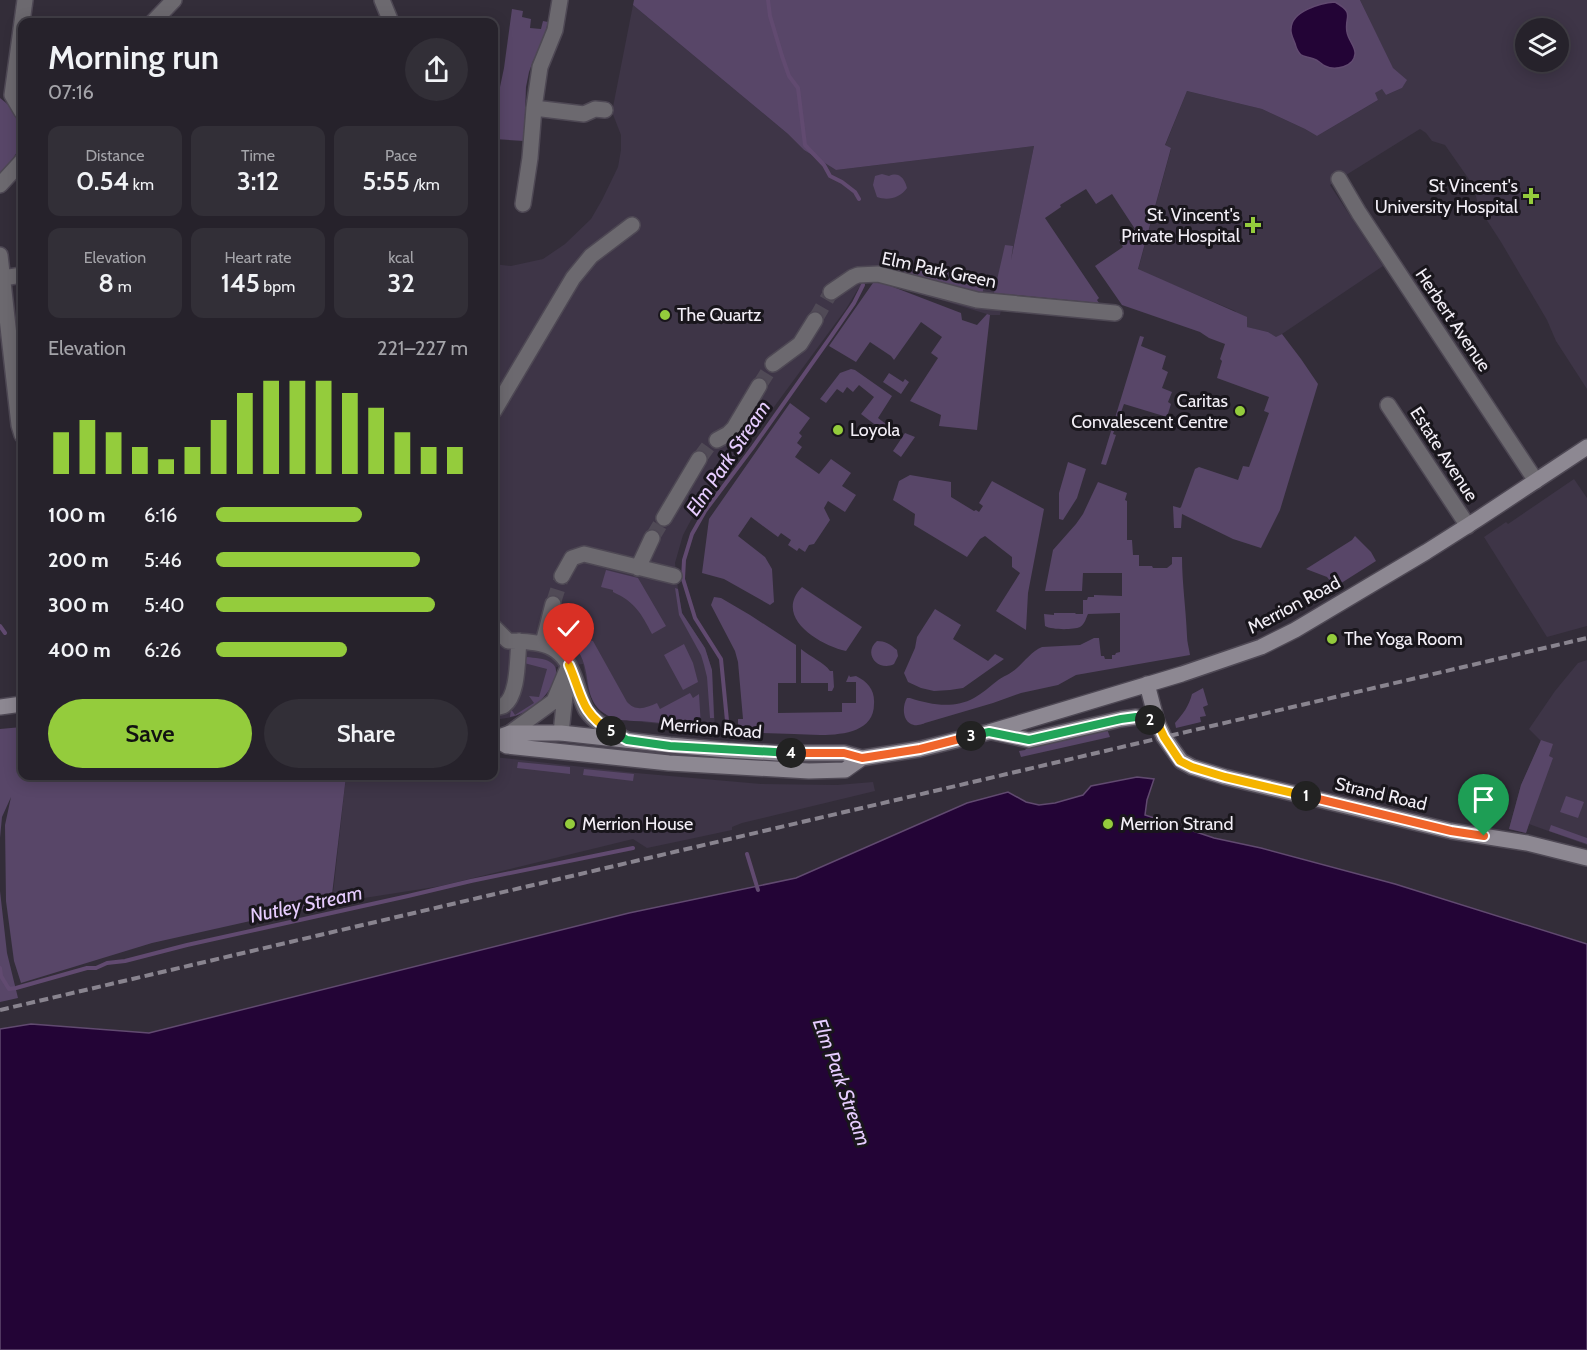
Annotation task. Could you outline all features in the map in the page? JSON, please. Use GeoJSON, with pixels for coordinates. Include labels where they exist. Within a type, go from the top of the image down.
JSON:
{"type":"FeatureCollection","features":[{"type":"Feature","properties":{"kind":"main road","name":"Merrion Road"},"geometry":{"type":"LineString","coordinates":[[500,737],[561,733],[670,746],[777,753],[844,753],[862,758],[920,749],[989,732],[1182,674],[1261,647],[1295,630],[1468,526],[1587,447]]}},
{"type":"Feature","properties":{"kind":"main road","name":"Strand Road"},"geometry":{"type":"LineString","coordinates":[[1147,684],[1157,722],[1164,737],[1180,761],[1192,767],[1451,831],[1527,843],[1587,858]]}},
{"type":"Feature","properties":{"kind":"main road"},"geometry":{"type":"LineString","coordinates":[[0,706],[18,704]]}},
{"type":"Feature","properties":{"kind":"main road","name":"Merrion Road"},"geometry":{"type":"LineString","coordinates":[[989,732],[1029,740],[1121,719],[1136,717],[1157,722]]}},
{"type":"Feature","properties":{"kind":"main road"},"geometry":{"type":"LineString","coordinates":[[560,751],[561,733]]}},
{"type":"Feature","properties":{"kind":"main road","name":"Merrion Road"},"geometry":{"type":"LineString","coordinates":[[500,737],[507,746],[669,762],[809,771],[845,770],[862,758]]}},
{"type":"Feature","properties":{"kind":"street"},"geometry":{"type":"LineString","coordinates":[[21,18],[25,0]]}},
{"type":"Feature","properties":{"kind":"street"},"geometry":{"type":"LineString","coordinates":[[157,18],[174,0]]}},
{"type":"Feature","properties":{"kind":"street"},"geometry":{"type":"LineString","coordinates":[[382,0],[389,18]]}},
{"type":"Feature","properties":{"kind":"street"},"geometry":{"type":"LineString","coordinates":[[523,204],[530,189],[534,108],[540,67],[555,30],[560,0]]}},
{"type":"Feature","properties":{"kind":"street"},"geometry":{"type":"LineString","coordinates":[[18,35],[6,94],[18,108]]}},
{"type":"Feature","properties":{"kind":"street"},"geometry":{"type":"LineString","coordinates":[[534,108],[584,114],[595,109],[605,111]]}},
{"type":"Feature","properties":{"kind":"street"},"geometry":{"type":"LineString","coordinates":[[0,185],[18,165]]}},
{"type":"Feature","properties":{"kind":"street","name":"Herbert Avenue"},"geometry":{"type":"LineString","coordinates":[[1339,179],[1536,482]]}},
{"type":"Feature","properties":{"kind":"street"},"geometry":{"type":"LineString","coordinates":[[498,404],[573,278],[591,256],[632,225]]}},
{"type":"Feature","properties":{"kind":"street"},"geometry":{"type":"LineString","coordinates":[[0,255],[3,308],[18,418]]}},
{"type":"Feature","properties":{"kind":"street","name":"Elm Park Green"},"geometry":{"type":"LineString","coordinates":[[831,292],[847,279],[858,274],[878,274],[977,300],[1115,313]]}},
{"type":"Feature","properties":{"kind":"street"},"geometry":{"type":"LineString","coordinates":[[3,278],[18,276]]}},
{"type":"Feature","properties":{"kind":"street"},"geometry":{"type":"LineString","coordinates":[[773,363],[800,344],[815,320]]}},
{"type":"Feature","properties":{"kind":"street"},"geometry":{"type":"LineString","coordinates":[[717,440],[734,428],[759,386]]}},
{"type":"Feature","properties":{"kind":"street","name":"Estate Avenue"},"geometry":{"type":"LineString","coordinates":[[1388,405],[1468,526]]}},
{"type":"Feature","properties":{"kind":"street"},"geometry":{"type":"LineString","coordinates":[[664,518],[699,459]]}},
{"type":"Feature","properties":{"kind":"street"},"geometry":{"type":"LineString","coordinates":[[638,568],[652,538]]}},
{"type":"Feature","properties":{"kind":"street"},"geometry":{"type":"LineString","coordinates":[[562,576],[572,558],[584,554],[674,576]]}},
{"type":"Feature","properties":{"kind":"street"},"geometry":{"type":"LineString","coordinates":[[543,643],[553,604]]}},
{"type":"Feature","properties":{"kind":"street"},"geometry":{"type":"LineString","coordinates":[[498,631],[508,641],[543,643],[558,651],[569,665],[561,733]]}},
{"type":"Feature","properties":{"kind":"street"},"geometry":{"type":"LineString","coordinates":[[498,707],[504,705],[512,695],[519,641]]}},
{"type":"Feature","properties":{"kind":"street"},"geometry":{"type":"LineString","coordinates":[[500,737],[554,701],[569,665]]}},
{"type":"Feature","properties":{"kind":"street","name":"Merrion Road"},"geometry":{"type":"LineString","coordinates":[[569,665],[587,711],[599,724],[627,740]]}},
{"type":"Feature","properties":{"kind":"shaded area"},"geometry":{"type":"Polygon","coordinates":[[[634,0],[1360,0],[1393,68],[1407,80],[1402,88],[1386,95],[1382,89],[1375,93],[1378,100],[1317,136],[1262,109],[1187,91],[1165,145],[1171,148],[1138,269],[1247,317],[1247,327],[1268,332],[1276,337],[1282,334],[1318,384],[1280,510],[1261,548],[1233,539],[1182,514],[1181,528],[1174,528],[1173,506],[1181,507],[1195,469],[1199,467],[1238,480],[1243,466],[1249,467],[1269,413],[1264,411],[1269,397],[1217,378],[1225,344],[1200,332],[1122,305],[1095,266],[1123,247],[1119,240],[1135,229],[1112,194],[1096,204],[1086,189],[1060,205],[1061,207],[1045,218],[1099,298],[1097,300],[1099,303],[994,293],[1005,245],[1013,246],[1011,260],[1034,146],[836,170],[804,150],[788,134],[633,5],[634,0]]]}},
{"type":"Feature","properties":{"kind":"shaded area"},"geometry":{"type":"Polygon","coordinates":[[[1360,0],[1587,0],[1587,389],[1556,341],[1547,320],[1479,208],[1473,185],[1445,145],[1432,141],[1420,129],[1330,185],[1383,266],[1276,338],[1268,332],[1246,327],[1235,311],[1138,270],[1171,149],[1165,146],[1187,91],[1262,109],[1317,136],[1378,100],[1374,93],[1382,88],[1386,95],[1402,88],[1360,0]]]}},
{"type":"Feature","properties":{"kind":"shaded area"},"geometry":{"type":"Polygon","coordinates":[[[633,5],[788,134],[804,150],[836,170],[1034,146],[1000,315],[990,315],[875,280],[863,285],[691,520],[683,535],[675,563],[682,613],[705,648],[712,670],[715,730],[615,719],[600,711],[594,703],[588,689],[583,664],[556,667],[556,675],[550,691],[529,710],[513,717],[498,719],[498,264],[511,266],[543,259],[565,244],[591,219],[618,167],[621,135],[612,112],[633,5]]]}},
{"type":"Feature","properties":{"kind":"shaded area"},"geometry":{"type":"Polygon","coordinates":[[[512,9],[523,11],[522,17],[531,19],[530,28],[541,29],[543,21],[548,22],[543,42],[529,72],[526,87],[524,141],[498,139],[498,91],[504,68],[512,9]]]}},
{"type":"Feature","properties":{"kind":"shaded area"},"geometry":{"type":"Polygon","coordinates":[[[0,98],[18,116],[18,149],[0,173],[0,98]]]}},
{"type":"Feature","properties":{"kind":"shaded area"},"geometry":{"type":"Polygon","coordinates":[[[899,175],[907,188],[894,198],[877,197],[873,185],[875,176],[899,175]]]}},
{"type":"Feature","properties":{"kind":"shaded area"},"geometry":{"type":"Polygon","coordinates":[[[886,268],[984,274],[986,277],[982,295],[886,268]]]}},
{"type":"Feature","properties":{"kind":"shaded area"},"geometry":{"type":"Polygon","coordinates":[[[875,280],[961,313],[962,320],[977,325],[987,314],[990,315],[977,430],[939,426],[941,415],[910,401],[938,358],[931,353],[942,337],[921,322],[894,360],[870,342],[856,362],[829,346],[875,280]]]}},
{"type":"Feature","properties":{"kind":"shaded area"},"geometry":{"type":"Polygon","coordinates":[[[1140,336],[1144,337],[1141,346],[1166,356],[1162,369],[1168,372],[1162,388],[1172,392],[1168,402],[1171,404],[1167,417],[1124,404],[1113,434],[1116,435],[1106,465],[1101,464],[1140,336]]]}},
{"type":"Feature","properties":{"kind":"shaded area"},"geometry":{"type":"Polygon","coordinates":[[[851,369],[892,396],[878,418],[886,424],[882,430],[861,414],[874,397],[859,385],[853,392],[847,387],[843,393],[837,389],[826,403],[820,399],[840,373],[851,369]]]}},
{"type":"Feature","properties":{"kind":"shaded area"},"geometry":{"type":"Polygon","coordinates":[[[889,373],[903,382],[905,379],[909,382],[901,394],[883,382],[889,373]]]}},
{"type":"Feature","properties":{"kind":"shaded area"},"geometry":{"type":"Polygon","coordinates":[[[790,403],[810,418],[799,433],[802,436],[797,443],[802,447],[795,457],[819,474],[831,459],[851,473],[842,486],[856,495],[845,512],[828,501],[824,508],[830,520],[814,544],[809,545],[805,552],[799,548],[797,551],[788,545],[791,540],[781,533],[778,537],[751,517],[738,536],[765,557],[772,569],[774,602],[770,605],[724,579],[702,573],[709,519],[790,403]]]}},
{"type":"Feature","properties":{"kind":"shaded area"},"geometry":{"type":"Polygon","coordinates":[[[905,433],[915,437],[901,457],[893,451],[905,433]]]}},
{"type":"Feature","properties":{"kind":"shaded area"},"geometry":{"type":"Polygon","coordinates":[[[1068,462],[1086,469],[1077,498],[1063,520],[1059,519],[1059,493],[1068,462]]]}},
{"type":"Feature","properties":{"kind":"shaded area"},"geometry":{"type":"Polygon","coordinates":[[[910,475],[951,482],[951,497],[974,511],[979,512],[983,506],[979,503],[992,481],[1044,509],[1028,593],[1026,630],[996,611],[1020,573],[1012,567],[1012,557],[985,536],[980,539],[967,557],[914,525],[915,514],[893,500],[899,481],[910,475]]]}},
{"type":"Feature","properties":{"kind":"shaded area"},"geometry":{"type":"Polygon","coordinates":[[[1574,479],[1587,498],[1587,626],[1547,637],[1484,537],[1506,522],[1508,524],[1574,479]]]}},
{"type":"Feature","properties":{"kind":"shaded area"},"geometry":{"type":"Polygon","coordinates":[[[1098,482],[1127,493],[1125,500],[1127,501],[1127,540],[1132,540],[1133,555],[1139,555],[1139,566],[1167,568],[1172,564],[1172,557],[1182,557],[1190,655],[1076,675],[1058,685],[1021,693],[921,724],[910,724],[904,714],[907,698],[942,705],[959,704],[977,696],[1012,672],[1042,647],[1080,645],[1099,638],[1101,656],[1105,659],[1112,659],[1112,655],[1120,652],[1120,613],[1088,614],[1083,624],[1077,628],[1057,629],[1045,626],[1044,614],[1083,614],[1083,600],[1087,600],[1088,597],[1094,597],[1094,595],[1122,596],[1122,573],[1083,573],[1082,591],[1045,591],[1053,550],[1083,514],[1098,482]]]}},
{"type":"Feature","properties":{"kind":"shaded area"},"geometry":{"type":"Polygon","coordinates":[[[1355,536],[1371,552],[1376,561],[1335,587],[1327,577],[1306,569],[1352,540],[1355,536]]]}},
{"type":"Feature","properties":{"kind":"shaded area"},"geometry":{"type":"Polygon","coordinates":[[[606,570],[638,578],[666,626],[652,634],[641,614],[632,604],[613,590],[601,587],[606,570]]]}},
{"type":"Feature","properties":{"kind":"shaded area"},"geometry":{"type":"Polygon","coordinates":[[[802,587],[862,627],[846,651],[824,643],[813,636],[796,619],[793,609],[794,598],[802,587]]]}},
{"type":"Feature","properties":{"kind":"shaded area"},"geometry":{"type":"Polygon","coordinates":[[[675,588],[678,589],[682,613],[705,648],[712,670],[714,718],[710,718],[707,677],[701,655],[679,615],[675,588]]]}},
{"type":"Feature","properties":{"kind":"shaded area"},"geometry":{"type":"Polygon","coordinates":[[[714,597],[721,598],[796,645],[796,683],[778,683],[778,713],[842,712],[842,703],[856,703],[856,682],[846,682],[849,675],[850,677],[856,676],[870,687],[874,704],[872,716],[855,730],[830,735],[738,732],[738,719],[743,719],[738,662],[735,651],[711,605],[714,597]]]}},
{"type":"Feature","properties":{"kind":"shaded area"},"geometry":{"type":"Polygon","coordinates":[[[935,609],[961,625],[953,639],[988,661],[995,654],[1004,659],[963,688],[934,691],[908,682],[904,673],[915,648],[917,637],[935,609]]]}},
{"type":"Feature","properties":{"kind":"shaded area"},"geometry":{"type":"Polygon","coordinates":[[[561,629],[593,641],[627,702],[634,707],[645,708],[657,703],[660,709],[690,693],[693,698],[699,694],[701,727],[623,720],[602,712],[591,697],[583,660],[576,649],[563,640],[561,629]]]}},
{"type":"Feature","properties":{"kind":"shaded area"},"geometry":{"type":"Polygon","coordinates":[[[877,641],[887,643],[897,650],[898,656],[894,664],[883,666],[874,660],[871,651],[877,641]]]}},
{"type":"Feature","properties":{"kind":"shaded area"},"geometry":{"type":"Polygon","coordinates":[[[684,644],[693,663],[698,682],[683,690],[664,655],[684,644]]]}},
{"type":"Feature","properties":{"kind":"shaded area"},"geometry":{"type":"Polygon","coordinates":[[[801,649],[833,671],[832,691],[828,691],[828,683],[801,683],[801,649]]]}},
{"type":"Feature","properties":{"kind":"shaded area"},"geometry":{"type":"Polygon","coordinates":[[[527,657],[550,662],[555,666],[555,678],[544,697],[536,705],[523,712],[510,717],[511,709],[515,715],[534,703],[529,696],[539,697],[547,669],[524,663],[527,657]]]}},
{"type":"Feature","properties":{"kind":"shaded area"},"geometry":{"type":"Polygon","coordinates":[[[1587,660],[1587,845],[1529,824],[1526,833],[1509,829],[1521,785],[1541,741],[1529,729],[1578,663],[1587,660]]]}},
{"type":"Feature","properties":{"kind":"shaded area"},"geometry":{"type":"Polygon","coordinates":[[[1203,688],[1208,705],[1203,707],[1206,716],[1200,717],[1201,722],[1176,728],[1175,723],[1185,710],[1192,694],[1203,688]]]}},
{"type":"Feature","properties":{"kind":"shaded area"},"geometry":{"type":"Polygon","coordinates":[[[18,727],[18,780],[346,780],[331,903],[152,943],[21,983],[14,961],[6,901],[5,825],[11,797],[2,817],[0,838],[0,729],[18,727]]]}},
{"type":"Feature","properties":{"kind":"shaded area"},"geometry":{"type":"Polygon","coordinates":[[[1107,729],[1110,737],[1021,757],[1019,751],[1025,750],[1107,729]]]}},
{"type":"Feature","properties":{"kind":"shaded area"},"geometry":{"type":"Polygon","coordinates":[[[1541,740],[1553,744],[1549,756],[1553,758],[1526,833],[1509,829],[1521,785],[1541,740]]]}},
{"type":"Feature","properties":{"kind":"shaded area"},"geometry":{"type":"Polygon","coordinates":[[[498,757],[761,784],[837,785],[873,782],[875,791],[742,823],[732,827],[732,830],[647,848],[633,839],[441,886],[332,903],[346,780],[498,780],[498,757]]]}},
{"type":"Feature","properties":{"kind":"shaded area"},"geometry":{"type":"Polygon","coordinates":[[[518,762],[570,767],[570,774],[517,768],[518,762]]]}},
{"type":"Feature","properties":{"kind":"shaded area"},"geometry":{"type":"Polygon","coordinates":[[[584,769],[634,774],[633,781],[583,775],[584,769]]]}},
{"type":"Feature","properties":{"kind":"shaded area"},"geometry":{"type":"Polygon","coordinates":[[[1566,796],[1584,802],[1578,818],[1560,812],[1566,796]]]}},
{"type":"Feature","properties":{"kind":"shaded area"},"geometry":{"type":"Polygon","coordinates":[[[1551,825],[1587,838],[1587,844],[1549,831],[1551,825]]]}},
{"type":"Feature","properties":{"kind":"shaded area"},"geometry":{"type":"Polygon","coordinates":[[[0,891],[7,953],[18,998],[0,1002],[0,891]]]}},
{"type":"Feature","properties":{"kind":"water"},"geometry":{"type":"Polygon","coordinates":[[[1335,2],[1348,15],[1346,27],[1355,54],[1348,65],[1334,68],[1301,55],[1291,31],[1292,23],[1301,13],[1315,6],[1335,2]]]}},
{"type":"Feature","properties":{"kind":"water"},"geometry":{"type":"Polygon","coordinates":[[[1137,777],[1154,779],[1145,815],[1214,838],[1261,848],[1395,884],[1587,944],[1587,1350],[0,1350],[0,1029],[31,1024],[149,1033],[629,913],[796,878],[967,803],[1008,792],[1026,802],[1039,805],[1083,795],[1091,786],[1137,777]]]}},
{"type":"Feature","properties":{"kind":"waterway","name":"Elm Park Stream"},"geometry":{"type":"LineString","coordinates":[[768,0],[770,16],[782,56],[789,76],[798,88],[805,145],[824,165],[830,176],[855,192],[859,199]]}},
{"type":"Feature","properties":{"kind":"waterway","name":"Elm Park Stream"},"geometry":{"type":"LineString","coordinates":[[728,731],[721,659],[695,618],[683,579],[684,560],[692,534],[705,511],[832,335],[854,303],[863,285]]}},
{"type":"Feature","properties":{"kind":"waterway"},"geometry":{"type":"LineString","coordinates":[[0,626],[5,633]]}},
{"type":"Feature","properties":{"kind":"waterway","name":"Nutley Stream"},"geometry":{"type":"LineString","coordinates":[[0,968],[1,976],[9,989],[16,988],[87,968],[96,968],[107,963],[125,961],[471,881],[633,848]]}},
{"type":"Feature","properties":{"kind":"waterway","name":"Elm Park Stream"},"geometry":{"type":"LineString","coordinates":[[747,854],[758,890]]}},
{"type":"Feature","properties":{"kind":"tunnel"},"geometry":{"type":"LineString","coordinates":[[815,320],[831,292]]}},
{"type":"Feature","properties":{"kind":"tunnel"},"geometry":{"type":"LineString","coordinates":[[759,386],[773,364]]}},
{"type":"Feature","properties":{"kind":"tunnel"},"geometry":{"type":"LineString","coordinates":[[699,459],[710,444],[717,440]]}},
{"type":"Feature","properties":{"kind":"tunnel"},"geometry":{"type":"LineString","coordinates":[[652,538],[664,518]]}},
{"type":"Feature","properties":{"kind":"tunnel"},"geometry":{"type":"LineString","coordinates":[[553,604],[562,576]]}},
{"type":"Feature","properties":{"kind":"railway"},"geometry":{"type":"LineString","coordinates":[[0,1010],[1587,638]]}},
{"type":"Feature","properties":{"kind":"place","name":"St Vincent's University Hospital"},"geometry":{"type":"Point","coordinates":[1531,196]}},
{"type":"Feature","properties":{"kind":"place","name":"St. Vincent's Private Hospital"},"geometry":{"type":"Point","coordinates":[1253,225]}},
{"type":"Feature","properties":{"kind":"place","name":"The Quartz"},"geometry":{"type":"Point","coordinates":[665,315]}},
{"type":"Feature","properties":{"kind":"place","name":"Caritas Convalescent Centre"},"geometry":{"type":"Point","coordinates":[1240,411]}},
{"type":"Feature","properties":{"kind":"place","name":"Loyola"},"geometry":{"type":"Point","coordinates":[838,430]}},
{"type":"Feature","properties":{"kind":"place","name":"The Yoga Room"},"geometry":{"type":"Point","coordinates":[1332,639]}},
{"type":"Feature","properties":{"kind":"place","name":"Merrion House"},"geometry":{"type":"Point","coordinates":[570,824]}},
{"type":"Feature","properties":{"kind":"place","name":"Merrion Strand"},"geometry":{"type":"Point","coordinates":[1108,824]}},
{"type":"Feature","properties":{"kind":"route"},"geometry":{"type":"LineString","coordinates":[[569,665],[587,711],[599,724],[627,740],[670,746],[777,753],[844,753],[862,758],[920,749],[989,732],[1029,740],[1136,717],[1157,722],[1180,761],[1192,767],[1451,831],[1484,836]]}}]}
